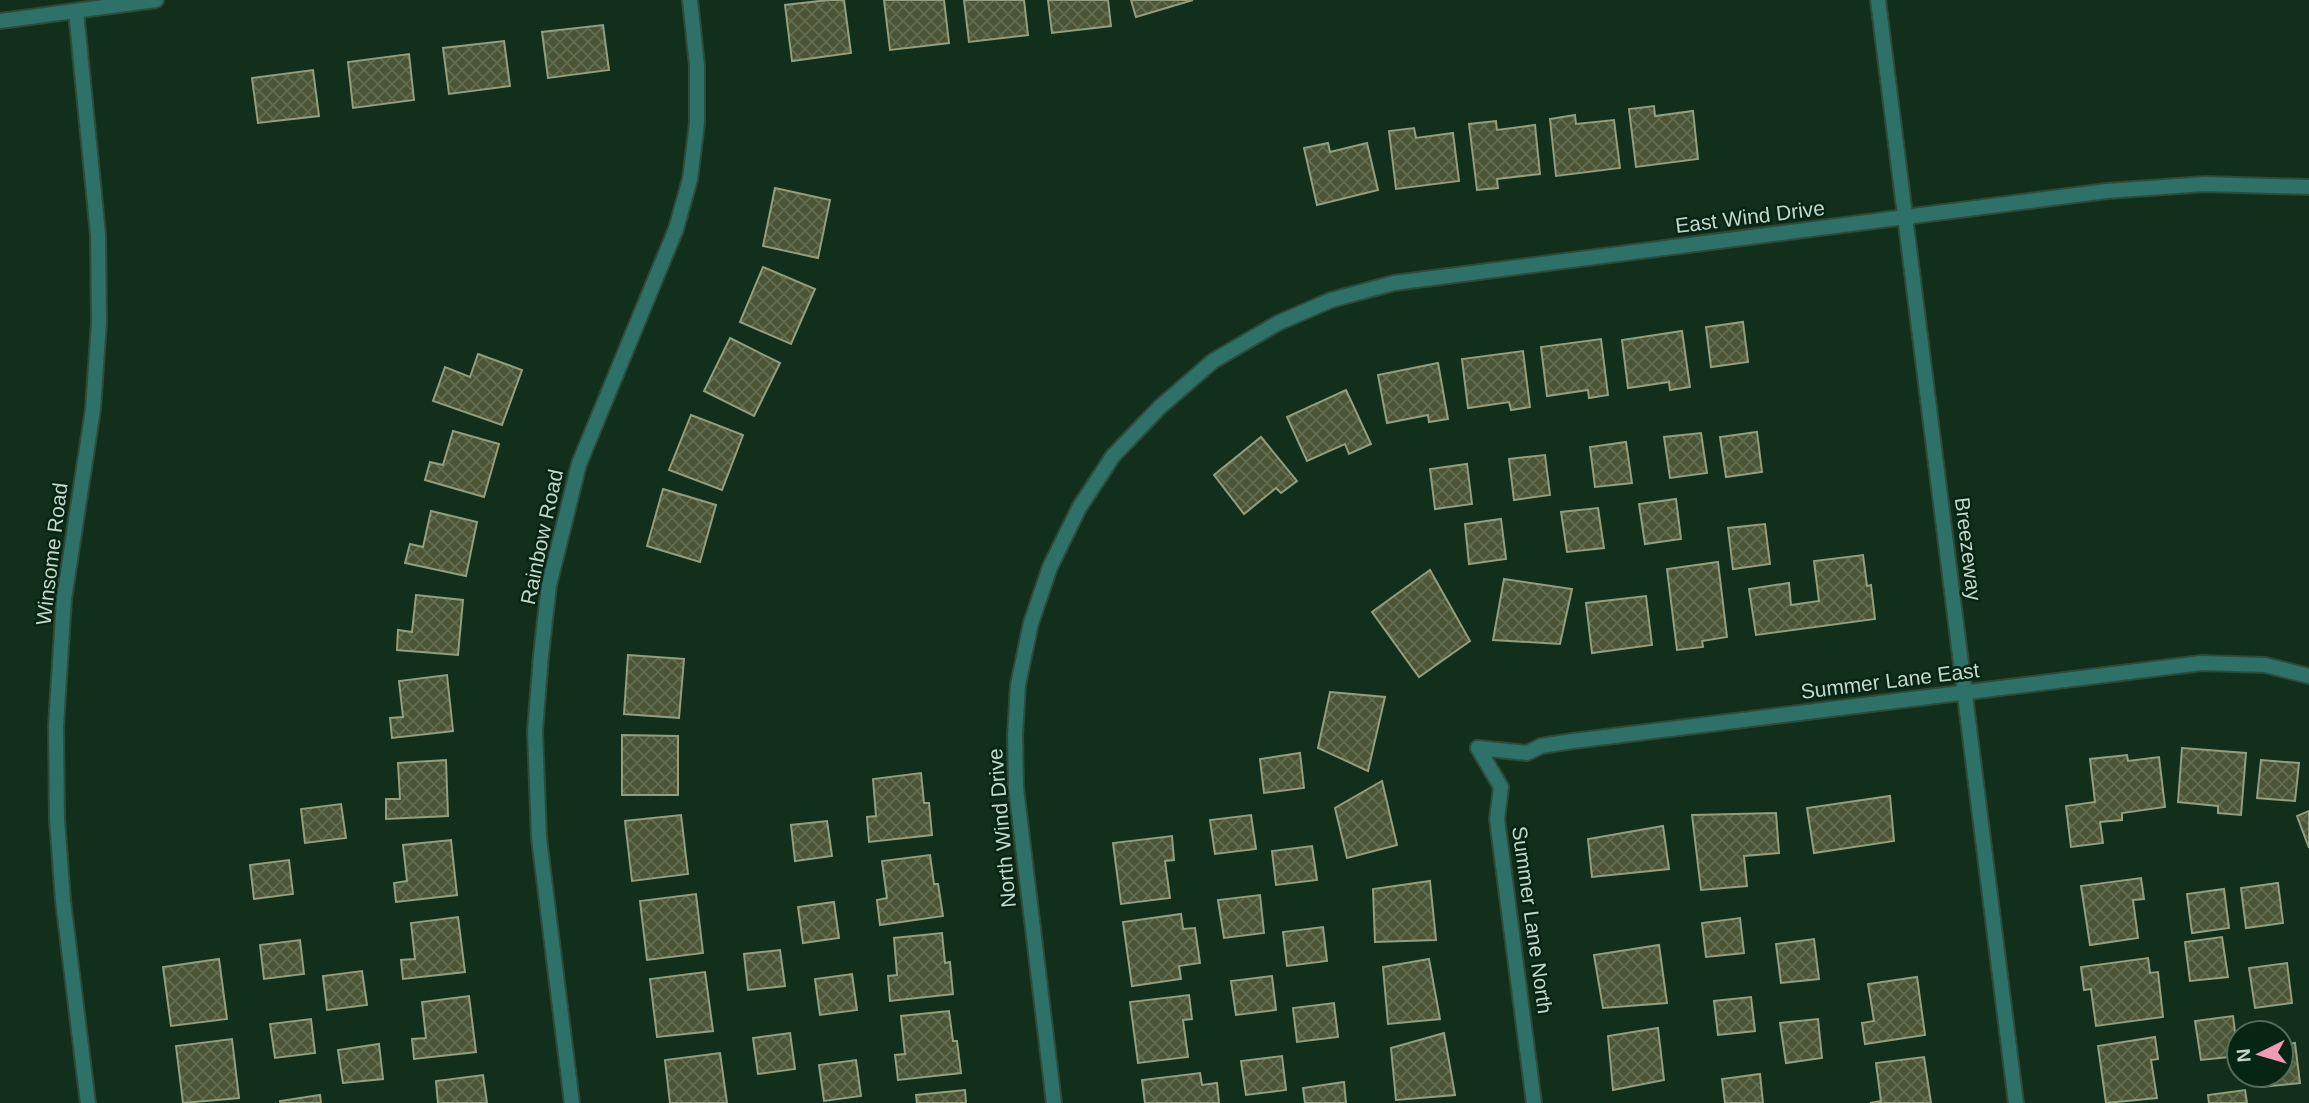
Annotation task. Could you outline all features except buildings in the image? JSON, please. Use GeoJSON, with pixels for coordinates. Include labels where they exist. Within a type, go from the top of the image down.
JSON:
{"type":"FeatureCollection","features":[{"type":"Feature","properties":{"kind":"street"},"geometry":{"type":"LineString","coordinates":[[0,20],[156,0]]}},
{"type":"Feature","properties":{"kind":"street","name":"Rainbow Road"},"geometry":{"type":"LineString","coordinates":[[572,1103],[540,838],[535,731],[541,655],[549,585],[579,464],[676,229],[690,179],[697,123],[697,66],[690,0]]}},
{"type":"Feature","properties":{"kind":"street","name":"Breezeway"},"geometry":{"type":"LineString","coordinates":[[1878,0],[2016,1103]]}},
{"type":"Feature","properties":{"kind":"street","name":"Winsome Road"},"geometry":{"type":"LineString","coordinates":[[76,10],[98,235],[99,322],[93,409],[64,599],[56,726],[57,819],[63,901],[88,1103]]}},
{"type":"Feature","properties":{"kind":"street","name":"East Wind Drive"},"geometry":{"type":"LineString","coordinates":[[1213,361],[1278,323],[1331,300],[1394,283],[2107,191],[2205,184],[2309,187]]}},
{"type":"Feature","properties":{"kind":"street","name":"North Wind Drive"},"geometry":{"type":"LineString","coordinates":[[1054,1103],[1016,788],[1018,685],[1031,623],[1050,567],[1079,508],[1113,456],[1160,407],[1213,361]]}},
{"type":"Feature","properties":{"kind":"street","name":"Summer Lane East"},"geometry":{"type":"LineString","coordinates":[[1478,748],[1527,753],[1541,746],[1562,743],[2202,663],[2265,665],[2309,676]]}},
{"type":"Feature","properties":{"kind":"street","name":"Summer Lane North"},"geometry":{"type":"LineString","coordinates":[[1478,748],[1500,787],[1497,819],[1534,1103]]}}]}
